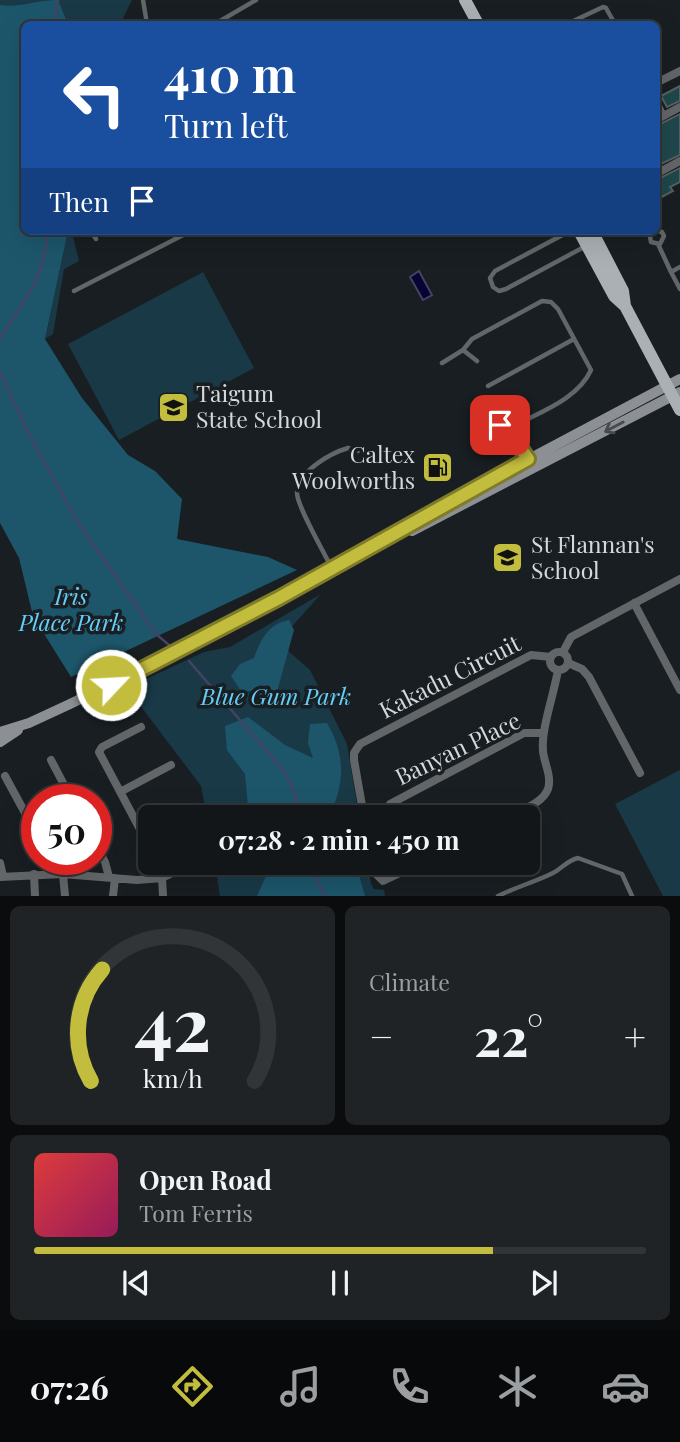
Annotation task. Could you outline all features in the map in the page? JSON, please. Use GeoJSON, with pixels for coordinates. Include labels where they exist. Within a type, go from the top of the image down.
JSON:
{"type":"FeatureCollection","features":[{"type":"Feature","properties":{"kind":"main road"},"geometry":{"type":"LineString","coordinates":[[465,0],[476,21]]}},
{"type":"Feature","properties":{"kind":"main road"},"geometry":{"type":"LineString","coordinates":[[591,238],[614,296],[625,306],[673,391],[680,410]]}},
{"type":"Feature","properties":{"kind":"main road"},"geometry":{"type":"LineString","coordinates":[[0,732],[29,723],[143,670],[331,568],[673,391],[680,379]]}},
{"type":"Feature","properties":{"kind":"main road"},"geometry":{"type":"LineString","coordinates":[[279,598],[300,590],[531,464]]}},
{"type":"Feature","properties":{"kind":"main road"},"geometry":{"type":"LineString","coordinates":[[0,742],[29,723]]}},
{"type":"Feature","properties":{"kind":"street"},"geometry":{"type":"LineString","coordinates":[[660,81],[680,71]]}},
{"type":"Feature","properties":{"kind":"street"},"geometry":{"type":"LineString","coordinates":[[660,118],[680,107]]}},
{"type":"Feature","properties":{"kind":"street"},"geometry":{"type":"LineString","coordinates":[[660,172],[680,161]]}},
{"type":"Feature","properties":{"kind":"street"},"geometry":{"type":"LineString","coordinates":[[562,652],[571,637],[680,579]]}},
{"type":"Feature","properties":{"kind":"street"},"geometry":{"type":"LineString","coordinates":[[634,603],[680,690]]}},
{"type":"Feature","properties":{"kind":"street"},"geometry":{"type":"LineString","coordinates":[[562,652],[567,656],[568,663],[565,668],[558,670],[551,665],[551,657],[562,652]]}},
{"type":"Feature","properties":{"kind":"street","name":"Kakadu Circuit"},"geometry":{"type":"LineString","coordinates":[[362,805],[354,760],[354,753],[360,744],[531,655],[551,657]]}},
{"type":"Feature","properties":{"kind":"street"},"geometry":{"type":"LineString","coordinates":[[568,663],[582,669],[589,677],[640,773]]}},
{"type":"Feature","properties":{"kind":"street"},"geometry":{"type":"LineString","coordinates":[[531,805],[548,788],[548,774],[542,749],[543,733],[558,670]]}},
{"type":"Feature","properties":{"kind":"street"},"geometry":{"type":"LineString","coordinates":[[138,819],[120,792],[99,750],[141,727]]}},
{"type":"Feature","properties":{"kind":"street","name":"Banyan Place"},"geometry":{"type":"LineString","coordinates":[[390,804],[524,733],[543,733]]}},
{"type":"Feature","properties":{"kind":"street"},"geometry":{"type":"LineString","coordinates":[[51,760],[64,784]]}},
{"type":"Feature","properties":{"kind":"street"},"geometry":{"type":"LineString","coordinates":[[120,792],[171,765]]}},
{"type":"Feature","properties":{"kind":"street"},"geometry":{"type":"LineString","coordinates":[[5,776],[21,806]]}},
{"type":"Feature","properties":{"kind":"street"},"geometry":{"type":"LineString","coordinates":[[0,863],[2,876],[21,875]]}},
{"type":"Feature","properties":{"kind":"street"},"geometry":{"type":"LineString","coordinates":[[34,875],[35,896]]}},
{"type":"Feature","properties":{"kind":"street"},"geometry":{"type":"LineString","coordinates":[[59,875],[65,896]]}},
{"type":"Feature","properties":{"kind":"street"},"geometry":{"type":"LineString","coordinates":[[77,875],[137,880],[168,875]]}},
{"type":"Feature","properties":{"kind":"street"},"geometry":{"type":"LineString","coordinates":[[161,875],[163,896]]}},
{"type":"Feature","properties":{"kind":"street"},"geometry":{"type":"LineString","coordinates":[[377,875],[383,881],[396,875]]}},
{"type":"Feature","properties":{"kind":"street"},"geometry":{"type":"LineString","coordinates":[[112,877],[113,896]]}},
{"type":"Feature","properties":{"kind":"lane"},"geometry":{"type":"LineString","coordinates":[[143,0],[146,21]]}},
{"type":"Feature","properties":{"kind":"lane"},"geometry":{"type":"LineString","coordinates":[[220,21],[256,0]]}},
{"type":"Feature","properties":{"kind":"lane"},"geometry":{"type":"LineString","coordinates":[[573,21],[603,7],[613,21]]}},
{"type":"Feature","properties":{"kind":"lane"},"geometry":{"type":"LineString","coordinates":[[658,244],[662,243],[664,236],[660,232]]}},
{"type":"Feature","properties":{"kind":"lane"},"geometry":{"type":"LineString","coordinates":[[94,235],[96,239]]}},
{"type":"Feature","properties":{"kind":"lane"},"geometry":{"type":"LineString","coordinates":[[74,291],[183,235]]}},
{"type":"Feature","properties":{"kind":"lane"},"geometry":{"type":"LineString","coordinates":[[562,235],[495,271],[490,278],[493,287],[506,289],[591,238]]}},
{"type":"Feature","properties":{"kind":"lane"},"geometry":{"type":"LineString","coordinates":[[652,235],[650,239],[658,244],[680,289]]}},
{"type":"Feature","properties":{"kind":"lane"},"geometry":{"type":"LineString","coordinates":[[671,272],[680,267]]}},
{"type":"Feature","properties":{"kind":"lane"},"geometry":{"type":"LineString","coordinates":[[442,363],[463,350],[472,339],[542,301],[551,302],[558,309],[591,370],[587,380],[561,402],[514,426],[512,435],[531,464]]}},
{"type":"Feature","properties":{"kind":"lane"},"geometry":{"type":"LineString","coordinates":[[488,386],[574,340]]}},
{"type":"Feature","properties":{"kind":"lane"},"geometry":{"type":"LineString","coordinates":[[463,350],[477,361]]}},
{"type":"Feature","properties":{"kind":"lane"},"geometry":{"type":"LineString","coordinates":[[480,434],[500,425],[513,429]]}},
{"type":"Feature","properties":{"kind":"lane"},"geometry":{"type":"LineString","coordinates":[[331,568],[297,493],[300,482],[326,459],[348,448],[358,451]]}},
{"type":"Feature","properties":{"kind":"lane"},"geometry":{"type":"LineString","coordinates":[[498,896],[518,885],[556,871],[578,858],[622,874],[632,896]]}},
{"type":"Feature","properties":{"kind":"green space"},"geometry":{"type":"Polygon","coordinates":[[[0,0],[132,0],[122,21],[67,21],[58,1],[28,21],[21,21],[21,235],[23,235],[0,338],[0,0]]]}},
{"type":"Feature","properties":{"kind":"green space","name":"Iris Place Park"},"geometry":{"type":"Polygon","coordinates":[[[58,0],[67,21],[21,21],[21,235],[67,235],[45,339],[82,398],[128,455],[155,471],[182,499],[177,539],[268,557],[297,570],[71,677],[33,616],[19,558],[0,523],[0,5],[58,0]]]}},
{"type":"Feature","properties":{"kind":"green space"},"geometry":{"type":"Polygon","coordinates":[[[67,235],[74,235],[79,261],[64,269],[53,334],[45,339],[67,235]]]}},
{"type":"Feature","properties":{"kind":"green space"},"geometry":{"type":"Polygon","coordinates":[[[203,272],[254,368],[119,440],[68,344],[203,272]]]}},
{"type":"Feature","properties":{"kind":"green space","name":"Blue Gum Park"},"geometry":{"type":"Polygon","coordinates":[[[321,594],[278,642],[310,670],[347,744],[357,805],[205,805],[201,786],[127,688],[204,652],[230,647],[321,594]]]}},
{"type":"Feature","properties":{"kind":"green space","name":"Blue Gum Park"},"geometry":{"type":"Polygon","coordinates":[[[289,620],[294,630],[278,688],[282,708],[267,707],[257,691],[241,691],[231,676],[240,664],[254,658],[271,629],[289,620]]]}},
{"type":"Feature","properties":{"kind":"green space"},"geometry":{"type":"Polygon","coordinates":[[[248,717],[285,745],[313,758],[308,743],[310,724],[327,723],[340,758],[340,781],[334,805],[248,805],[245,774],[227,750],[225,726],[248,717]]]}},
{"type":"Feature","properties":{"kind":"green space"},"geometry":{"type":"Polygon","coordinates":[[[680,770],[680,896],[663,896],[615,804],[680,770]]]}},
{"type":"Feature","properties":{"kind":"green space"},"geometry":{"type":"Polygon","coordinates":[[[217,875],[369,875],[374,889],[384,890],[385,896],[220,896],[217,875]]]}},
{"type":"Feature","properties":{"kind":"green space"},"geometry":{"type":"Polygon","coordinates":[[[267,875],[359,875],[365,896],[257,896],[267,875]]]}},
{"type":"Feature","properties":{"kind":"shaded area"},"geometry":{"type":"Polygon","coordinates":[[[419,271],[432,295],[423,300],[410,277],[419,271]]]}},
{"type":"Feature","properties":{"kind":"building"},"geometry":{"type":"Polygon","coordinates":[[[680,86],[680,101],[667,107],[661,96],[680,86]]]}},
{"type":"Feature","properties":{"kind":"building"},"geometry":{"type":"Polygon","coordinates":[[[680,114],[680,155],[661,164],[660,162],[660,124],[680,114]]]}},
{"type":"Feature","properties":{"kind":"building"},"geometry":{"type":"Polygon","coordinates":[[[680,168],[680,182],[670,187],[673,191],[660,198],[660,178],[680,168]]]}},
{"type":"Feature","properties":{"kind":"waterway"},"geometry":{"type":"LineString","coordinates":[[57,21],[58,0]]}},
{"type":"Feature","properties":{"kind":"waterway"},"geometry":{"type":"LineString","coordinates":[[0,338],[38,275],[43,262],[47,235]]}},
{"type":"Feature","properties":{"kind":"waterway"},"geometry":{"type":"LineString","coordinates":[[0,372],[29,434],[77,521],[156,634],[169,645]]}},
{"type":"Feature","properties":{"kind":"waterway"},"geometry":{"type":"LineString","coordinates":[[189,661],[283,770],[296,794],[296,805]]}},
{"type":"Feature","properties":{"kind":"waterway"},"geometry":{"type":"LineString","coordinates":[[314,875],[325,896]]}},
{"type":"Feature","properties":{"kind":"place","name":"Taigum State School"},"geometry":{"type":"Point","coordinates":[173,407]}},
{"type":"Feature","properties":{"kind":"place","name":"Caltex Woolworths"},"geometry":{"type":"Point","coordinates":[438,468]}},
{"type":"Feature","properties":{"kind":"place","name":"St Flannan's School"},"geometry":{"type":"Point","coordinates":[508,558]}},
{"type":"Feature","properties":{"kind":"route"},"geometry":{"type":"LineString","coordinates":[[111,685],[279,598],[528,459],[512,435],[513,429],[500,425]]}}]}
